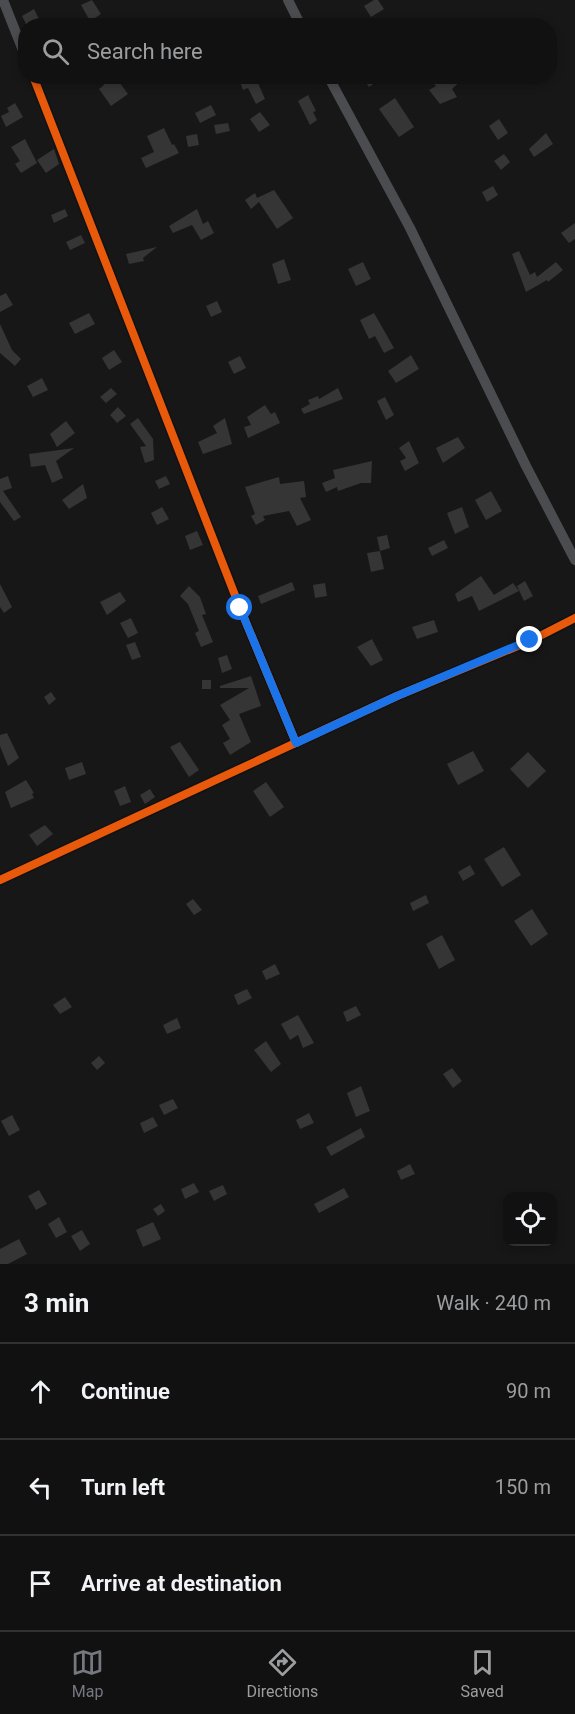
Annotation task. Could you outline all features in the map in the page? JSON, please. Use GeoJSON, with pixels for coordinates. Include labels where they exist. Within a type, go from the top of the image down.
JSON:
{"type":"FeatureCollection","features":[{"type":"Feature","properties":{"kind":"street"},"geometry":{"type":"LineString","coordinates":[[3,0],[18,38]]}},
{"type":"Feature","properties":{"kind":"street"},"geometry":{"type":"LineString","coordinates":[[288,0],[297,18]]}},
{"type":"Feature","properties":{"kind":"street"},"geometry":{"type":"LineString","coordinates":[[36,84],[240,608],[296,743]]}},
{"type":"Feature","properties":{"kind":"street"},"geometry":{"type":"LineString","coordinates":[[332,84],[410,228],[526,466],[575,560]]}},
{"type":"Feature","properties":{"kind":"street"},"geometry":{"type":"LineString","coordinates":[[0,880],[296,743],[575,618]]}},
{"type":"Feature","properties":{"kind":"building"},"geometry":{"type":"Polygon","coordinates":[[[92,0],[101,14],[95,18],[88,18],[81,5],[92,0]]]}},
{"type":"Feature","properties":{"kind":"building"},"geometry":{"type":"Polygon","coordinates":[[[378,0],[384,9],[371,17],[364,6],[378,0]]]}},
{"type":"Feature","properties":{"kind":"building"},"geometry":{"type":"Polygon","coordinates":[[[34,9],[38,18],[23,18],[22,16],[34,9]]]}},
{"type":"Feature","properties":{"kind":"building"},"geometry":{"type":"Polygon","coordinates":[[[121,84],[128,94],[111,106],[99,89],[104,85],[121,84]]]}},
{"type":"Feature","properties":{"kind":"building"},"geometry":{"type":"Polygon","coordinates":[[[241,84],[258,84],[265,99],[256,104],[248,88],[243,90],[241,84]]]}},
{"type":"Feature","properties":{"kind":"building"},"geometry":{"type":"Polygon","coordinates":[[[434,84],[457,84],[452,89],[457,97],[440,104],[429,90],[436,86],[434,84]]]}},
{"type":"Feature","properties":{"kind":"building"},"geometry":{"type":"Polygon","coordinates":[[[308,95],[316,111],[313,112],[317,120],[310,125],[298,101],[308,95]]]}},
{"type":"Feature","properties":{"kind":"building"},"geometry":{"type":"Polygon","coordinates":[[[395,98],[414,127],[399,137],[379,109],[395,98]]]}},
{"type":"Feature","properties":{"kind":"building"},"geometry":{"type":"Polygon","coordinates":[[[15,103],[23,117],[6,127],[1,116],[9,112],[7,108],[15,103]]]}},
{"type":"Feature","properties":{"kind":"building"},"geometry":{"type":"Polygon","coordinates":[[[211,105],[216,115],[200,123],[195,113],[211,105]]]}},
{"type":"Feature","properties":{"kind":"building"},"geometry":{"type":"Polygon","coordinates":[[[260,112],[270,125],[259,132],[250,119],[260,112]]]}},
{"type":"Feature","properties":{"kind":"building"},"geometry":{"type":"Polygon","coordinates":[[[499,119],[508,133],[498,140],[489,126],[499,119]]]}},
{"type":"Feature","properties":{"kind":"building"},"geometry":{"type":"Polygon","coordinates":[[[228,123],[230,131],[216,134],[214,125],[228,123]]]}},
{"type":"Feature","properties":{"kind":"building"},"geometry":{"type":"Polygon","coordinates":[[[164,128],[172,145],[174,144],[179,153],[146,168],[141,158],[154,152],[147,136],[164,128]]]}},
{"type":"Feature","properties":{"kind":"building"},"geometry":{"type":"Polygon","coordinates":[[[546,133],[553,144],[534,157],[529,149],[546,133]]]}},
{"type":"Feature","properties":{"kind":"building"},"geometry":{"type":"Polygon","coordinates":[[[197,134],[199,145],[188,147],[186,136],[197,134]]]}},
{"type":"Feature","properties":{"kind":"building"},"geometry":{"type":"Polygon","coordinates":[[[25,139],[37,163],[21,173],[15,164],[20,161],[11,147],[25,139]]]}},
{"type":"Feature","properties":{"kind":"building"},"geometry":{"type":"Polygon","coordinates":[[[54,149],[59,164],[46,173],[37,160],[54,149]]]}},
{"type":"Feature","properties":{"kind":"building"},"geometry":{"type":"Polygon","coordinates":[[[504,154],[510,162],[501,170],[494,161],[504,154]]]}},
{"type":"Feature","properties":{"kind":"building"},"geometry":{"type":"Polygon","coordinates":[[[493,186],[498,195],[487,202],[482,192],[493,186]]]}},
{"type":"Feature","properties":{"kind":"building"},"geometry":{"type":"Polygon","coordinates":[[[274,190],[293,218],[277,229],[259,202],[251,209],[245,200],[255,193],[257,198],[274,190]]]}},
{"type":"Feature","properties":{"kind":"building"},"geometry":{"type":"Polygon","coordinates":[[[65,209],[68,216],[54,223],[51,215],[65,209]]]}},
{"type":"Feature","properties":{"kind":"building"},"geometry":{"type":"Polygon","coordinates":[[[197,209],[203,224],[208,221],[214,233],[201,240],[192,225],[173,233],[169,226],[197,209]]]}},
{"type":"Feature","properties":{"kind":"building"},"geometry":{"type":"Polygon","coordinates":[[[575,223],[575,239],[569,243],[561,233],[575,223]]]}},
{"type":"Feature","properties":{"kind":"building"},"geometry":{"type":"Polygon","coordinates":[[[81,235],[85,243],[70,250],[66,242],[81,235]]]}},
{"type":"Feature","properties":{"kind":"building"},"geometry":{"type":"Polygon","coordinates":[[[157,247],[143,258],[144,261],[129,264],[126,254],[157,247]]]}},
{"type":"Feature","properties":{"kind":"building"},"geometry":{"type":"Polygon","coordinates":[[[519,251],[530,275],[535,272],[537,277],[556,262],[563,270],[548,282],[547,280],[526,292],[512,254],[519,251]]]}},
{"type":"Feature","properties":{"kind":"building"},"geometry":{"type":"Polygon","coordinates":[[[284,259],[291,280],[278,284],[272,264],[284,259]]]}},
{"type":"Feature","properties":{"kind":"building"},"geometry":{"type":"Polygon","coordinates":[[[363,262],[371,279],[356,286],[348,269],[363,262]]]}},
{"type":"Feature","properties":{"kind":"building"},"geometry":{"type":"Polygon","coordinates":[[[6,293],[13,305],[0,312],[0,296],[6,293]]]}},
{"type":"Feature","properties":{"kind":"building"},"geometry":{"type":"Polygon","coordinates":[[[217,301],[222,312],[211,317],[206,306],[217,301]]]}},
{"type":"Feature","properties":{"kind":"building"},"geometry":{"type":"Polygon","coordinates":[[[89,313],[95,324],[75,334],[69,323],[89,313]]]}},
{"type":"Feature","properties":{"kind":"building"},"geometry":{"type":"Polygon","coordinates":[[[374,313],[394,348],[384,353],[375,336],[369,339],[360,320],[374,313]]]}},
{"type":"Feature","properties":{"kind":"building"},"geometry":{"type":"Polygon","coordinates":[[[0,324],[12,350],[21,359],[15,366],[0,353],[0,324]]]}},
{"type":"Feature","properties":{"kind":"building"},"geometry":{"type":"Polygon","coordinates":[[[114,350],[122,362],[109,370],[102,358],[114,350]]]}},
{"type":"Feature","properties":{"kind":"building"},"geometry":{"type":"Polygon","coordinates":[[[411,355],[419,369],[396,383],[388,371],[411,355]]]}},
{"type":"Feature","properties":{"kind":"building"},"geometry":{"type":"Polygon","coordinates":[[[240,356],[246,368],[234,374],[228,362],[240,356]]]}},
{"type":"Feature","properties":{"kind":"building"},"geometry":{"type":"Polygon","coordinates":[[[42,378],[48,390],[33,397],[27,386],[42,378]]]}},
{"type":"Feature","properties":{"kind":"building"},"geometry":{"type":"Polygon","coordinates":[[[111,388],[117,394],[106,403],[100,397],[111,388]]]}},
{"type":"Feature","properties":{"kind":"building"},"geometry":{"type":"Polygon","coordinates":[[[338,388],[343,399],[304,414],[301,409],[310,404],[308,400],[318,396],[319,399],[338,388]]]}},
{"type":"Feature","properties":{"kind":"building"},"geometry":{"type":"Polygon","coordinates":[[[385,397],[394,415],[386,420],[377,401],[385,397]]]}},
{"type":"Feature","properties":{"kind":"building"},"geometry":{"type":"Polygon","coordinates":[[[265,405],[271,414],[275,412],[280,423],[248,438],[244,427],[251,425],[247,417],[265,405]]]}},
{"type":"Feature","properties":{"kind":"building"},"geometry":{"type":"Polygon","coordinates":[[[118,407],[126,416],[117,423],[110,415],[118,407]]]}},
{"type":"Feature","properties":{"kind":"building"},"geometry":{"type":"Polygon","coordinates":[[[138,418],[153,439],[154,460],[145,463],[140,447],[146,446],[130,424],[138,418]]]}},
{"type":"Feature","properties":{"kind":"building"},"geometry":{"type":"Polygon","coordinates":[[[225,418],[232,444],[203,454],[198,442],[217,433],[213,426],[225,418]]]}},
{"type":"Feature","properties":{"kind":"building"},"geometry":{"type":"Polygon","coordinates":[[[66,421],[75,433],[57,447],[50,434],[66,421]]]}},
{"type":"Feature","properties":{"kind":"building"},"geometry":{"type":"Polygon","coordinates":[[[458,437],[465,448],[443,463],[436,448],[458,437]]]}},
{"type":"Feature","properties":{"kind":"building"},"geometry":{"type":"Polygon","coordinates":[[[409,441],[419,463],[405,471],[400,461],[406,458],[399,448],[409,441]]]}},
{"type":"Feature","properties":{"kind":"building"},"geometry":{"type":"Polygon","coordinates":[[[74,448],[56,461],[63,478],[52,483],[45,465],[31,467],[29,454],[74,448]]]}},
{"type":"Feature","properties":{"kind":"building"},"geometry":{"type":"Polygon","coordinates":[[[372,461],[371,483],[361,483],[338,491],[337,487],[326,492],[322,483],[335,478],[333,470],[372,461]]]}},
{"type":"Feature","properties":{"kind":"building"},"geometry":{"type":"Polygon","coordinates":[[[8,476],[12,488],[3,491],[21,517],[14,521],[0,502],[0,479],[8,476]]]}},
{"type":"Feature","properties":{"kind":"building"},"geometry":{"type":"Polygon","coordinates":[[[166,476],[170,484],[159,489],[155,481],[166,476]]]}},
{"type":"Feature","properties":{"kind":"building"},"geometry":{"type":"Polygon","coordinates":[[[279,477],[280,484],[304,481],[306,497],[300,498],[311,520],[297,526],[289,511],[263,516],[265,520],[256,525],[251,516],[255,514],[245,487],[279,477]]]}},
{"type":"Feature","properties":{"kind":"building"},"geometry":{"type":"Polygon","coordinates":[[[83,484],[87,498],[69,509],[62,500],[83,484]]]}},
{"type":"Feature","properties":{"kind":"building"},"geometry":{"type":"Polygon","coordinates":[[[491,491],[502,511],[486,520],[475,500],[491,491]]]}},
{"type":"Feature","properties":{"kind":"building"},"geometry":{"type":"Polygon","coordinates":[[[162,507],[169,519],[157,525],[151,513],[162,507]]]}},
{"type":"Feature","properties":{"kind":"building"},"geometry":{"type":"Polygon","coordinates":[[[462,507],[469,527],[455,534],[447,513],[462,507]]]}},
{"type":"Feature","properties":{"kind":"building"},"geometry":{"type":"Polygon","coordinates":[[[197,531],[203,545],[190,550],[185,536],[197,531]]]}},
{"type":"Feature","properties":{"kind":"building"},"geometry":{"type":"Polygon","coordinates":[[[387,535],[390,548],[380,551],[377,537],[387,535]]]}},
{"type":"Feature","properties":{"kind":"building"},"geometry":{"type":"Polygon","coordinates":[[[444,540],[448,548],[432,556],[428,548],[444,540]]]}},
{"type":"Feature","properties":{"kind":"building"},"geometry":{"type":"Polygon","coordinates":[[[380,551],[384,569],[371,572],[367,553],[380,551]]]}},
{"type":"Feature","properties":{"kind":"building"},"geometry":{"type":"Polygon","coordinates":[[[481,576],[494,595],[513,583],[519,591],[479,611],[472,596],[458,602],[455,594],[481,576]]]}},
{"type":"Feature","properties":{"kind":"building"},"geometry":{"type":"Polygon","coordinates":[[[525,581],[533,596],[524,601],[517,586],[525,581]]]}},
{"type":"Feature","properties":{"kind":"building"},"geometry":{"type":"Polygon","coordinates":[[[292,582],[295,590],[261,604],[258,596],[292,582]]]}},
{"type":"Feature","properties":{"kind":"building"},"geometry":{"type":"Polygon","coordinates":[[[325,583],[327,596],[315,598],[313,585],[325,583]]]}},
{"type":"Feature","properties":{"kind":"building"},"geometry":{"type":"Polygon","coordinates":[[[0,584],[12,607],[4,613],[0,607],[0,584]]]}},
{"type":"Feature","properties":{"kind":"building"},"geometry":{"type":"Polygon","coordinates":[[[189,586],[200,597],[206,614],[202,615],[213,642],[201,647],[195,633],[199,631],[188,604],[180,596],[189,586]]]}},
{"type":"Feature","properties":{"kind":"building"},"geometry":{"type":"Polygon","coordinates":[[[120,592],[126,601],[107,615],[100,602],[120,592]]]}},
{"type":"Feature","properties":{"kind":"building"},"geometry":{"type":"Polygon","coordinates":[[[131,618],[138,633],[128,638],[120,623],[131,618]]]}},
{"type":"Feature","properties":{"kind":"building"},"geometry":{"type":"Polygon","coordinates":[[[434,620],[438,632],[417,639],[412,627],[434,620]]]}},
{"type":"Feature","properties":{"kind":"building"},"geometry":{"type":"Polygon","coordinates":[[[372,639],[383,660],[371,666],[357,647],[372,639]]]}},
{"type":"Feature","properties":{"kind":"building"},"geometry":{"type":"Polygon","coordinates":[[[135,642],[141,657],[132,660],[126,645],[135,642]]]}},
{"type":"Feature","properties":{"kind":"building"},"geometry":{"type":"Polygon","coordinates":[[[227,655],[232,669],[222,673],[218,658],[227,655]]]}},
{"type":"Feature","properties":{"kind":"building"},"geometry":{"type":"Polygon","coordinates":[[[251,676],[261,706],[239,714],[251,742],[230,755],[223,743],[230,739],[222,725],[230,720],[220,705],[249,688],[220,688],[220,686],[251,676]]]}},
{"type":"Feature","properties":{"kind":"building"},"geometry":{"type":"Polygon","coordinates":[[[202,680],[211,680],[211,689],[202,689],[202,680]]]}},
{"type":"Feature","properties":{"kind":"building"},"geometry":{"type":"Polygon","coordinates":[[[51,692],[56,699],[49,705],[44,697],[51,692]]]}},
{"type":"Feature","properties":{"kind":"building"},"geometry":{"type":"Polygon","coordinates":[[[7,733],[19,758],[8,766],[0,746],[0,735],[7,733]]]}},
{"type":"Feature","properties":{"kind":"building"},"geometry":{"type":"Polygon","coordinates":[[[180,742],[199,770],[189,777],[170,747],[180,742]]]}},
{"type":"Feature","properties":{"kind":"building"},"geometry":{"type":"Polygon","coordinates":[[[473,751],[484,771],[458,785],[447,764],[473,751]]]}},
{"type":"Feature","properties":{"kind":"building"},"geometry":{"type":"Polygon","coordinates":[[[528,752],[546,771],[528,788],[510,769],[528,752]]]}},
{"type":"Feature","properties":{"kind":"building"},"geometry":{"type":"Polygon","coordinates":[[[82,762],[86,774],[69,780],[65,768],[82,762]]]}},
{"type":"Feature","properties":{"kind":"building"},"geometry":{"type":"Polygon","coordinates":[[[26,780],[34,793],[32,794],[34,798],[11,808],[5,792],[26,780]]]}},
{"type":"Feature","properties":{"kind":"building"},"geometry":{"type":"Polygon","coordinates":[[[266,782],[284,807],[270,817],[253,791],[266,782]]]}},
{"type":"Feature","properties":{"kind":"building"},"geometry":{"type":"Polygon","coordinates":[[[125,786],[131,802],[120,806],[114,791],[125,786]]]}},
{"type":"Feature","properties":{"kind":"building"},"geometry":{"type":"Polygon","coordinates":[[[150,789],[155,797],[145,804],[140,795],[150,789]]]}},
{"type":"Feature","properties":{"kind":"building"},"geometry":{"type":"Polygon","coordinates":[[[45,825],[53,834],[37,846],[29,835],[45,825]]]}},
{"type":"Feature","properties":{"kind":"building"},"geometry":{"type":"Polygon","coordinates":[[[504,847],[521,875],[502,887],[484,859],[504,847]]]}},
{"type":"Feature","properties":{"kind":"building"},"geometry":{"type":"Polygon","coordinates":[[[470,865],[475,874],[463,881],[458,872],[470,865]]]}},
{"type":"Feature","properties":{"kind":"building"},"geometry":{"type":"Polygon","coordinates":[[[426,895],[429,903],[413,911],[410,903],[426,895]]]}},
{"type":"Feature","properties":{"kind":"building"},"geometry":{"type":"Polygon","coordinates":[[[193,899],[202,910],[194,915],[186,904],[193,899]]]}},
{"type":"Feature","properties":{"kind":"building"},"geometry":{"type":"Polygon","coordinates":[[[532,909],[548,934],[531,946],[514,921],[532,909]]]}},
{"type":"Feature","properties":{"kind":"building"},"geometry":{"type":"Polygon","coordinates":[[[442,935],[455,960],[439,969],[426,944],[442,935]]]}},
{"type":"Feature","properties":{"kind":"building"},"geometry":{"type":"Polygon","coordinates":[[[275,964],[280,974],[266,980],[262,971],[275,964]]]}},
{"type":"Feature","properties":{"kind":"building"},"geometry":{"type":"Polygon","coordinates":[[[247,989],[252,998],[238,1005],[234,995],[247,989]]]}},
{"type":"Feature","properties":{"kind":"building"},"geometry":{"type":"Polygon","coordinates":[[[65,997],[72,1007],[60,1014],[53,1005],[65,997]]]}},
{"type":"Feature","properties":{"kind":"building"},"geometry":{"type":"Polygon","coordinates":[[[356,1006],[361,1015],[347,1022],[343,1012],[356,1006]]]}},
{"type":"Feature","properties":{"kind":"building"},"geometry":{"type":"Polygon","coordinates":[[[298,1015],[314,1043],[303,1048],[298,1035],[290,1040],[281,1024],[298,1015]]]}},
{"type":"Feature","properties":{"kind":"building"},"geometry":{"type":"Polygon","coordinates":[[[177,1018],[181,1028],[167,1034],[163,1025],[177,1018]]]}},
{"type":"Feature","properties":{"kind":"building"},"geometry":{"type":"Polygon","coordinates":[[[266,1041],[281,1064],[271,1072],[254,1050],[266,1041]]]}},
{"type":"Feature","properties":{"kind":"building"},"geometry":{"type":"Polygon","coordinates":[[[99,1056],[105,1063],[97,1070],[91,1063],[99,1056]]]}},
{"type":"Feature","properties":{"kind":"building"},"geometry":{"type":"Polygon","coordinates":[[[452,1068],[462,1081],[453,1088],[443,1074],[452,1068]]]}},
{"type":"Feature","properties":{"kind":"building"},"geometry":{"type":"Polygon","coordinates":[[[361,1086],[370,1111],[356,1117],[347,1093],[361,1086]]]}},
{"type":"Feature","properties":{"kind":"building"},"geometry":{"type":"Polygon","coordinates":[[[173,1099],[178,1108],[164,1115],[159,1105],[173,1099]]]}},
{"type":"Feature","properties":{"kind":"building"},"geometry":{"type":"Polygon","coordinates":[[[309,1113],[314,1123],[300,1129],[296,1120],[309,1113]]]}},
{"type":"Feature","properties":{"kind":"building"},"geometry":{"type":"Polygon","coordinates":[[[12,1115],[20,1130],[9,1136],[1,1121],[12,1115]]]}},
{"type":"Feature","properties":{"kind":"building"},"geometry":{"type":"Polygon","coordinates":[[[153,1117],[158,1126],[144,1133],[140,1123],[153,1117]]]}},
{"type":"Feature","properties":{"kind":"building"},"geometry":{"type":"Polygon","coordinates":[[[361,1128],[365,1137],[331,1156],[326,1147],[361,1128]]]}},
{"type":"Feature","properties":{"kind":"building"},"geometry":{"type":"Polygon","coordinates":[[[410,1164],[415,1174],[401,1180],[397,1171],[410,1164]]]}},
{"type":"Feature","properties":{"kind":"building"},"geometry":{"type":"Polygon","coordinates":[[[194,1183],[199,1192],[185,1199],[181,1189],[194,1183]]]}},
{"type":"Feature","properties":{"kind":"building"},"geometry":{"type":"Polygon","coordinates":[[[223,1185],[227,1194],[214,1201],[209,1191],[223,1185]]]}},
{"type":"Feature","properties":{"kind":"building"},"geometry":{"type":"Polygon","coordinates":[[[344,1188],[349,1197],[319,1213],[314,1204],[344,1188]]]}},
{"type":"Feature","properties":{"kind":"building"},"geometry":{"type":"Polygon","coordinates":[[[39,1190],[47,1204],[36,1210],[28,1196],[39,1190]]]}},
{"type":"Feature","properties":{"kind":"building"},"geometry":{"type":"Polygon","coordinates":[[[161,1204],[165,1211],[158,1216],[153,1209],[161,1204]]]}},
{"type":"Feature","properties":{"kind":"building"},"geometry":{"type":"Polygon","coordinates":[[[59,1217],[67,1232],[56,1238],[48,1224],[59,1217]]]}},
{"type":"Feature","properties":{"kind":"building"},"geometry":{"type":"Polygon","coordinates":[[[153,1222],[161,1239],[143,1247],[136,1230],[153,1222]]]}},
{"type":"Feature","properties":{"kind":"building"},"geometry":{"type":"Polygon","coordinates":[[[82,1230],[90,1244],[80,1251],[71,1236],[82,1230]]]}},
{"type":"Feature","properties":{"kind":"building"},"geometry":{"type":"Polygon","coordinates":[[[19,1239],[27,1254],[8,1264],[0,1264],[0,1249],[19,1239]]]}},
{"type":"Feature","properties":{"kind":"cycle path"},"geometry":{"type":"LineString","coordinates":[[36,84],[240,608],[296,743]]}},
{"type":"Feature","properties":{"kind":"cycle path"},"geometry":{"type":"LineString","coordinates":[[0,880],[397,696],[530,641],[575,618]]}},
{"type":"Feature","properties":{"kind":"route"},"geometry":{"type":"LineString","coordinates":[[240,608],[296,743],[397,696],[530,640]]}}]}
